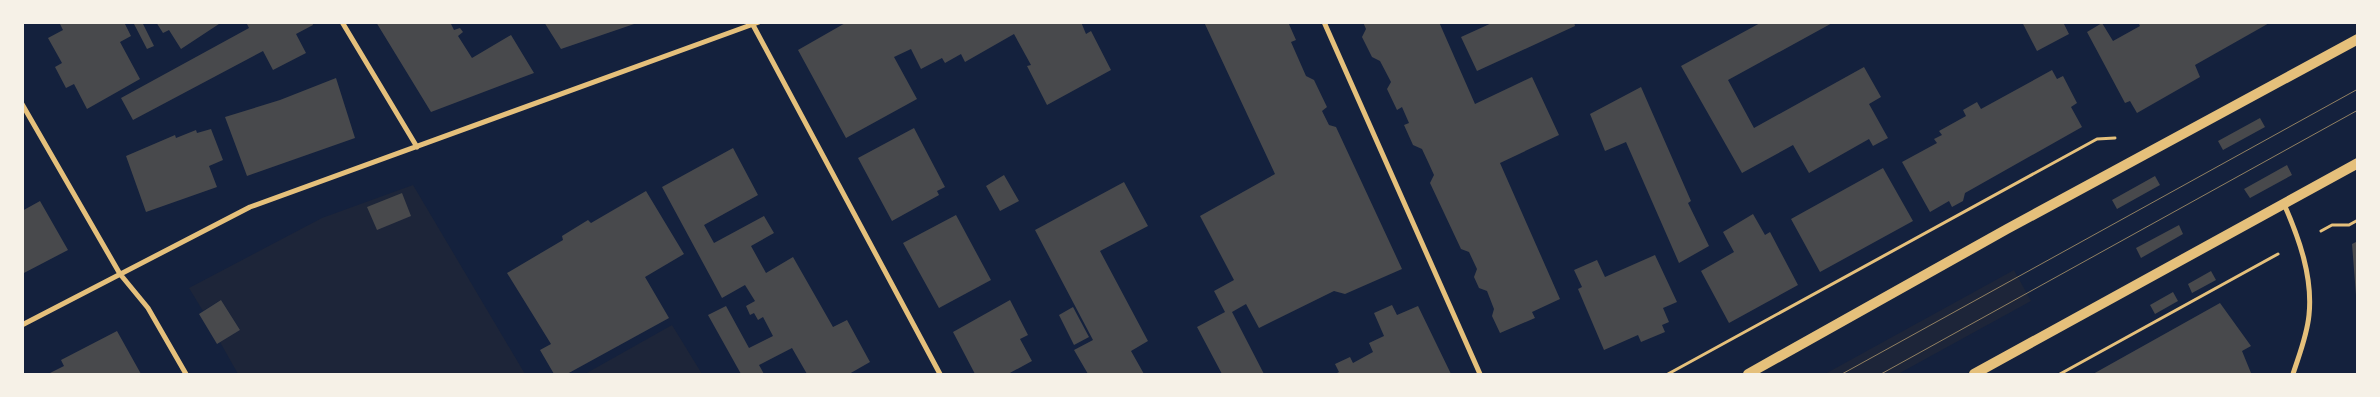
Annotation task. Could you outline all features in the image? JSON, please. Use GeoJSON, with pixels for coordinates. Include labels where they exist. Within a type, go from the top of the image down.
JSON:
{"type":"FeatureCollection","features":[{"type":"Feature","properties":{"kind":"main road"},"geometry":{"type":"LineString","coordinates":[[1748,374],[2007,228],[2358,39]]}},
{"type":"Feature","properties":{"kind":"main road"},"geometry":{"type":"LineString","coordinates":[[1974,374],[2358,163]]}},
{"type":"Feature","properties":{"kind":"street"},"geometry":{"type":"LineString","coordinates":[[342,22],[417,147]]}},
{"type":"Feature","properties":{"kind":"street"},"geometry":{"type":"LineString","coordinates":[[22,325],[250,207],[753,26],[759,22]]}},
{"type":"Feature","properties":{"kind":"street"},"geometry":{"type":"LineString","coordinates":[[1324,22],[1480,374]]}},
{"type":"Feature","properties":{"kind":"street"},"geometry":{"type":"LineString","coordinates":[[753,26],[940,374]]}},
{"type":"Feature","properties":{"kind":"street"},"geometry":{"type":"LineString","coordinates":[[22,104],[120,274],[148,308],[186,374]]}},
{"type":"Feature","properties":{"kind":"street"},"geometry":{"type":"LineString","coordinates":[[2284,204],[2300,242],[2309,294],[2309,314],[2293,374]]}},
{"type":"Feature","properties":{"kind":"path"},"geometry":{"type":"LineString","coordinates":[[1668,374],[2097,138],[2124,138]]}},
{"type":"Feature","properties":{"kind":"path"},"geometry":{"type":"LineString","coordinates":[[2060,374],[2332,225],[2348,225],[2358,220]]}},
{"type":"Feature","properties":{"kind":"shaded area"},"geometry":{"type":"Polygon","coordinates":[[[413,185],[525,374],[238,374],[220,342],[240,330],[221,300],[203,311],[189,288],[322,218],[413,185]]]}},
{"type":"Feature","properties":{"kind":"shaded area"},"geometry":{"type":"Polygon","coordinates":[[[2014,270],[2031,301],[1898,374],[1825,374],[2014,270]]]}},
{"type":"Feature","properties":{"kind":"shaded area"},"geometry":{"type":"Polygon","coordinates":[[[672,325],[702,374],[585,374],[672,325]]]}},
{"type":"Feature","properties":{"kind":"building"},"geometry":{"type":"Polygon","coordinates":[[[59,22],[124,22],[131,36],[120,42],[140,79],[87,109],[74,84],[66,88],[55,67],[62,63],[48,38],[63,30],[59,22]]]}},
{"type":"Feature","properties":{"kind":"building"},"geometry":{"type":"Polygon","coordinates":[[[142,22],[154,46],[147,49],[134,24],[142,22]]]}},
{"type":"Feature","properties":{"kind":"building"},"geometry":{"type":"Polygon","coordinates":[[[156,22],[222,22],[181,49],[169,30],[163,33],[156,22]]]}},
{"type":"Feature","properties":{"kind":"building"},"geometry":{"type":"Polygon","coordinates":[[[246,22],[312,22],[313,25],[296,34],[306,53],[273,70],[263,51],[133,120],[121,98],[249,28],[246,22]]]}},
{"type":"Feature","properties":{"kind":"building"},"geometry":{"type":"Polygon","coordinates":[[[376,22],[450,22],[454,30],[460,28],[463,32],[458,36],[472,58],[511,35],[534,73],[431,112],[376,22]]]}},
{"type":"Feature","properties":{"kind":"building"},"geometry":{"type":"Polygon","coordinates":[[[544,22],[636,22],[637,23],[561,49],[544,22]]]}},
{"type":"Feature","properties":{"kind":"building"},"geometry":{"type":"Polygon","coordinates":[[[847,22],[1081,22],[1086,34],[1091,31],[1111,70],[1047,105],[1027,66],[1031,65],[1014,34],[965,62],[961,54],[945,63],[942,58],[921,69],[911,49],[894,57],[917,99],[846,138],[798,50],[847,22]]]}},
{"type":"Feature","properties":{"kind":"building"},"geometry":{"type":"Polygon","coordinates":[[[1204,22],[1288,22],[1296,40],[1291,42],[1306,76],[1314,80],[1327,107],[1322,111],[1329,125],[1336,127],[1402,269],[1345,294],[1334,291],[1259,328],[1246,304],[1232,312],[1264,374],[1222,374],[1197,327],[1225,312],[1214,291],[1234,280],[1200,216],[1275,174],[1204,22]]]}},
{"type":"Feature","properties":{"kind":"building"},"geometry":{"type":"Polygon","coordinates":[[[1363,22],[1439,22],[1475,104],[1532,77],[1559,135],[1500,163],[1560,299],[1532,312],[1535,318],[1500,333],[1492,316],[1494,309],[1487,291],[1479,288],[1474,277],[1477,269],[1469,252],[1461,249],[1430,183],[1434,175],[1429,164],[1422,149],[1413,145],[1404,125],[1409,123],[1402,107],[1397,110],[1387,89],[1391,82],[1380,61],[1372,57],[1362,37],[1366,29],[1363,22]]]}},
{"type":"Feature","properties":{"kind":"building"},"geometry":{"type":"Polygon","coordinates":[[[1494,22],[1574,22],[1575,26],[1477,71],[1461,37],[1494,22]]]}},
{"type":"Feature","properties":{"kind":"building"},"geometry":{"type":"Polygon","coordinates":[[[1762,22],[1834,22],[1728,80],[1754,128],[1864,67],[1881,97],[1869,104],[1888,138],[1873,146],[1869,139],[1809,173],[1793,145],[1742,173],[1681,66],[1762,22]]]}},
{"type":"Feature","properties":{"kind":"building"},"geometry":{"type":"Polygon","coordinates":[[[2022,22],[2063,22],[2069,34],[2037,51],[2022,22]]]}},
{"type":"Feature","properties":{"kind":"building"},"geometry":{"type":"Polygon","coordinates":[[[2138,22],[2271,22],[2195,65],[2200,77],[2137,113],[2130,101],[2125,103],[2087,32],[2102,23],[2113,41],[2140,26],[2138,22]]]}},
{"type":"Feature","properties":{"kind":"building"},"geometry":{"type":"Polygon","coordinates":[[[2052,70],[2057,79],[2063,76],[2077,103],[2071,107],[2082,127],[1965,193],[1963,201],[1952,207],[1949,201],[1930,212],[1902,162],[1937,143],[1934,139],[1942,135],[1939,131],[1966,116],[1963,110],[1977,102],[1981,109],[2052,70]]]}},
{"type":"Feature","properties":{"kind":"building"},"geometry":{"type":"Polygon","coordinates":[[[336,78],[355,138],[247,176],[225,117],[280,100],[336,78]]]}},
{"type":"Feature","properties":{"kind":"building"},"geometry":{"type":"Polygon","coordinates":[[[1641,87],[1691,201],[1688,203],[1709,246],[1679,263],[1626,142],[1605,151],[1590,114],[1641,87]]]}},
{"type":"Feature","properties":{"kind":"building"},"geometry":{"type":"Polygon","coordinates":[[[2260,118],[2265,127],[2223,150],[2218,141],[2260,118]]]}},
{"type":"Feature","properties":{"kind":"building"},"geometry":{"type":"Polygon","coordinates":[[[914,128],[945,187],[937,191],[939,195],[892,221],[858,158],[914,128]]]}},
{"type":"Feature","properties":{"kind":"building"},"geometry":{"type":"Polygon","coordinates":[[[211,129],[223,160],[209,166],[217,187],[146,212],[126,156],[175,135],[176,138],[196,130],[197,133],[211,129]]]}},
{"type":"Feature","properties":{"kind":"building"},"geometry":{"type":"Polygon","coordinates":[[[733,148],[758,195],[704,225],[714,243],[764,216],[774,233],[751,246],[766,273],[793,257],[833,327],[847,320],[870,362],[849,374],[807,374],[792,348],[759,365],[764,374],[741,374],[708,315],[726,306],[749,348],[773,336],[763,317],[758,320],[754,313],[750,315],[746,306],[755,301],[745,285],[722,298],[662,187],[733,148]]]}},
{"type":"Feature","properties":{"kind":"building"},"geometry":{"type":"Polygon","coordinates":[[[2287,165],[2292,175],[2250,198],[2244,189],[2287,165]]]}},
{"type":"Feature","properties":{"kind":"building"},"geometry":{"type":"Polygon","coordinates":[[[1883,168],[1913,221],[1820,272],[1791,219],[1883,168]]]}},
{"type":"Feature","properties":{"kind":"building"},"geometry":{"type":"Polygon","coordinates":[[[1004,175],[1019,201],[1000,211],[986,186],[1004,175]]]}},
{"type":"Feature","properties":{"kind":"building"},"geometry":{"type":"Polygon","coordinates":[[[2155,176],[2160,185],[2117,209],[2112,200],[2155,176]]]}},
{"type":"Feature","properties":{"kind":"building"},"geometry":{"type":"Polygon","coordinates":[[[1124,182],[1148,226],[1100,251],[1148,341],[1131,351],[1144,374],[1088,374],[1074,350],[1093,340],[1035,230],[1124,182]]]}},
{"type":"Feature","properties":{"kind":"building"},"geometry":{"type":"Polygon","coordinates":[[[646,191],[684,254],[645,277],[669,318],[567,374],[554,374],[540,350],[551,344],[507,273],[563,240],[562,236],[588,220],[591,223],[646,191]]]}},
{"type":"Feature","properties":{"kind":"building"},"geometry":{"type":"Polygon","coordinates":[[[402,193],[411,216],[377,230],[367,207],[402,193]]]}},
{"type":"Feature","properties":{"kind":"building"},"geometry":{"type":"Polygon","coordinates":[[[40,201],[68,250],[22,274],[22,211],[40,201]]]}},
{"type":"Feature","properties":{"kind":"building"},"geometry":{"type":"Polygon","coordinates":[[[1753,214],[1765,235],[1770,232],[1798,285],[1729,323],[1701,271],[1734,252],[1723,232],[1753,214]]]}},
{"type":"Feature","properties":{"kind":"building"},"geometry":{"type":"Polygon","coordinates":[[[956,215],[991,280],[939,308],[903,243],[956,215]]]}},
{"type":"Feature","properties":{"kind":"building"},"geometry":{"type":"Polygon","coordinates":[[[2179,225],[2183,234],[2141,258],[2136,248],[2179,225]]]}},
{"type":"Feature","properties":{"kind":"building"},"geometry":{"type":"Polygon","coordinates":[[[2358,241],[2358,295],[2356,295],[2352,244],[2358,241]]]}},
{"type":"Feature","properties":{"kind":"building"},"geometry":{"type":"Polygon","coordinates":[[[1655,255],[1677,302],[1663,308],[1669,322],[1662,325],[1665,332],[1641,342],[1638,335],[1604,350],[1578,289],[1582,287],[1574,270],[1597,260],[1605,277],[1655,255]]]}},
{"type":"Feature","properties":{"kind":"building"},"geometry":{"type":"Polygon","coordinates":[[[2211,271],[2216,280],[2192,293],[2188,284],[2211,271]]]}},
{"type":"Feature","properties":{"kind":"building"},"geometry":{"type":"Polygon","coordinates":[[[2173,292],[2178,301],[2155,314],[2150,305],[2173,292]]]}},
{"type":"Feature","properties":{"kind":"building"},"geometry":{"type":"Polygon","coordinates":[[[221,300],[240,330],[217,344],[199,314],[221,300]]]}},
{"type":"Feature","properties":{"kind":"building"},"geometry":{"type":"Polygon","coordinates":[[[1010,300],[1028,335],[1020,339],[1032,361],[1008,374],[975,374],[953,332],[1010,300]]]}},
{"type":"Feature","properties":{"kind":"building"},"geometry":{"type":"Polygon","coordinates":[[[2220,303],[2251,346],[2242,351],[2251,373],[2093,374],[2220,303]]]}},
{"type":"Feature","properties":{"kind":"building"},"geometry":{"type":"Polygon","coordinates":[[[1392,305],[1397,315],[1418,306],[1451,374],[1335,374],[1339,372],[1335,364],[1350,357],[1353,363],[1373,352],[1369,343],[1384,336],[1374,313],[1392,305]]]}},
{"type":"Feature","properties":{"kind":"building"},"geometry":{"type":"Polygon","coordinates":[[[1073,307],[1089,337],[1074,345],[1059,315],[1073,307]]]}},
{"type":"Feature","properties":{"kind":"building"},"geometry":{"type":"Polygon","coordinates":[[[117,331],[141,374],[48,374],[64,366],[61,360],[117,331]]]}},
{"type":"Feature","properties":{"kind":"tram line"},"geometry":{"type":"LineString","coordinates":[[1842,374],[2358,89]]}},
{"type":"Feature","properties":{"kind":"tram line"},"geometry":{"type":"LineString","coordinates":[[1881,374],[2358,110]]}}]}
